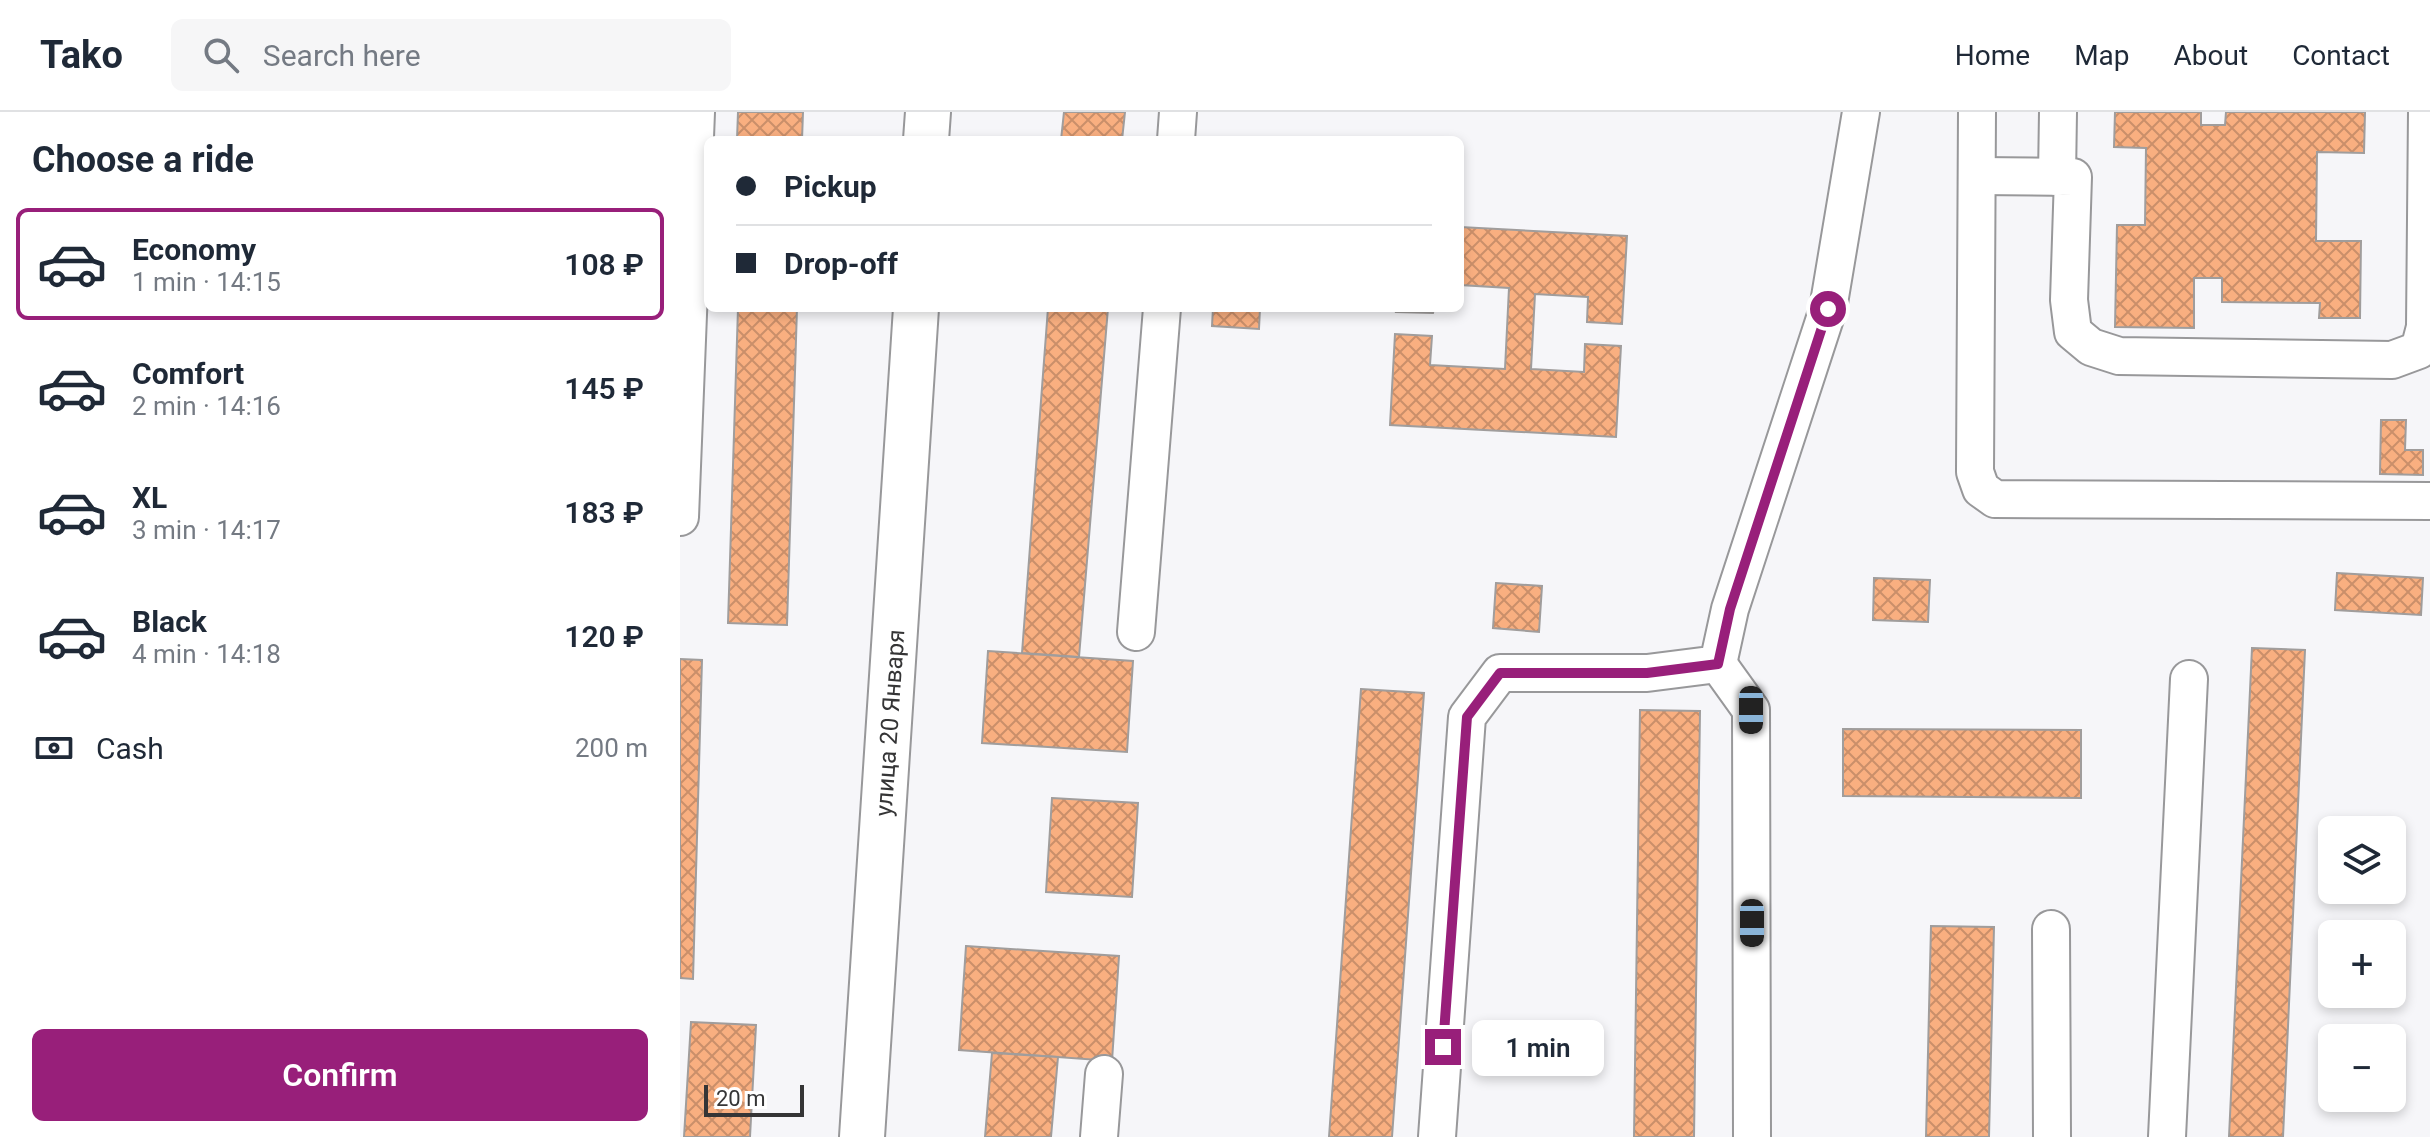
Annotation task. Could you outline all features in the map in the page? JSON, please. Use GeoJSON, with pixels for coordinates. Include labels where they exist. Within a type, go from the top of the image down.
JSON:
{"type":"FeatureCollection","features":[{"type":"Feature","properties":{"kind":"main road"},"geometry":{"type":"LineString","coordinates":[[926,136],[928,112]]}},
{"type":"Feature","properties":{"kind":"main road","name":"улица 20 Января"},"geometry":{"type":"LineString","coordinates":[[862,1137],[916,312]]}},
{"type":"Feature","properties":{"kind":"lane"},"geometry":{"type":"LineString","coordinates":[[680,517],[699,261],[696,112]]}},
{"type":"Feature","properties":{"kind":"lane"},"geometry":{"type":"LineString","coordinates":[[1176,136],[1178,112]]}},
{"type":"Feature","properties":{"kind":"lane"},"geometry":{"type":"LineString","coordinates":[[1752,1137],[1751,710],[1718,664],[1730,609],[1828,309],[1861,112]]}},
{"type":"Feature","properties":{"kind":"lane"},"geometry":{"type":"LineString","coordinates":[[1977,112],[1975,472],[1981,489],[1995,499],[2430,501]]}},
{"type":"Feature","properties":{"kind":"lane"},"geometry":{"type":"LineString","coordinates":[[2057,177],[2058,112]]}},
{"type":"Feature","properties":{"kind":"lane"},"geometry":{"type":"LineString","coordinates":[[1977,176],[2073,177],[2069,300],[2073,332],[2091,347],[2119,356],[2392,360],[2419,350],[2425,327],[2427,112]]}},
{"type":"Feature","properties":{"kind":"lane"},"geometry":{"type":"LineString","coordinates":[[1136,632],[1162,312]]}},
{"type":"Feature","properties":{"kind":"lane"},"geometry":{"type":"LineString","coordinates":[[1437,1137],[1467,717],[1500,673],[1647,673],[1718,664]]}},
{"type":"Feature","properties":{"kind":"lane"},"geometry":{"type":"LineString","coordinates":[[2167,1137],[2189,679]]}},
{"type":"Feature","properties":{"kind":"lane"},"geometry":{"type":"LineString","coordinates":[[2051,929],[2052,1137]]}},
{"type":"Feature","properties":{"kind":"lane"},"geometry":{"type":"LineString","coordinates":[[1099,1137],[1104,1074]]}},
{"type":"Feature","properties":{"kind":"building"},"geometry":{"type":"Polygon","coordinates":[[[738,112],[803,112],[802,136],[737,136],[738,112]]]}},
{"type":"Feature","properties":{"kind":"building"},"geometry":{"type":"Polygon","coordinates":[[[1064,112],[1125,112],[1122,136],[1061,136],[1064,112]]]}},
{"type":"Feature","properties":{"kind":"building"},"geometry":{"type":"Polygon","coordinates":[[[2115,112],[2201,112],[2201,125],[2225,125],[2226,112],[2365,112],[2364,153],[2317,152],[2316,241],[2361,241],[2360,318],[2319,318],[2320,303],[2222,302],[2222,278],[2194,278],[2194,328],[2115,327],[2117,225],[2145,225],[2146,148],[2114,147],[2115,112]]]}},
{"type":"Feature","properties":{"kind":"building"},"geometry":{"type":"Polygon","coordinates":[[[1464,227],[1627,236],[1622,324],[1587,322],[1588,297],[1535,294],[1531,369],[1584,372],[1585,344],[1621,346],[1616,437],[1390,425],[1395,334],[1432,336],[1430,365],[1505,369],[1509,288],[1464,285],[1464,227]]]}},
{"type":"Feature","properties":{"kind":"building"},"geometry":{"type":"Polygon","coordinates":[[[738,312],[797,312],[787,625],[728,623],[738,312]]]}},
{"type":"Feature","properties":{"kind":"building"},"geometry":{"type":"Polygon","coordinates":[[[1048,312],[1108,312],[1079,657],[1022,653],[1048,312]]]}},
{"type":"Feature","properties":{"kind":"building"},"geometry":{"type":"Polygon","coordinates":[[[1213,312],[1260,312],[1259,329],[1212,326],[1213,312]]]}},
{"type":"Feature","properties":{"kind":"building"},"geometry":{"type":"Polygon","coordinates":[[[2381,420],[2406,420],[2405,450],[2423,450],[2423,475],[2380,474],[2381,420]]]}},
{"type":"Feature","properties":{"kind":"building"},"geometry":{"type":"Polygon","coordinates":[[[2337,573],[2423,578],[2421,615],[2335,610],[2337,573]]]}},
{"type":"Feature","properties":{"kind":"building"},"geometry":{"type":"Polygon","coordinates":[[[1874,578],[1930,580],[1928,622],[1873,620],[1874,578]]]}},
{"type":"Feature","properties":{"kind":"building"},"geometry":{"type":"Polygon","coordinates":[[[1496,583],[1542,586],[1539,632],[1493,628],[1496,583]]]}},
{"type":"Feature","properties":{"kind":"building"},"geometry":{"type":"Polygon","coordinates":[[[2252,648],[2305,650],[2283,1137],[2229,1137],[2252,648]]]}},
{"type":"Feature","properties":{"kind":"building"},"geometry":{"type":"Polygon","coordinates":[[[988,651],[1133,661],[1127,752],[982,743],[988,651]]]}},
{"type":"Feature","properties":{"kind":"building"},"geometry":{"type":"Polygon","coordinates":[[[680,659],[702,660],[693,979],[680,978],[680,659]]]}},
{"type":"Feature","properties":{"kind":"building"},"geometry":{"type":"Polygon","coordinates":[[[1361,689],[1424,693],[1392,1137],[1329,1137],[1361,689]]]}},
{"type":"Feature","properties":{"kind":"building"},"geometry":{"type":"Polygon","coordinates":[[[1640,710],[1700,711],[1694,1137],[1634,1137],[1640,710]]]}},
{"type":"Feature","properties":{"kind":"building"},"geometry":{"type":"Polygon","coordinates":[[[1843,729],[2081,730],[2081,798],[1843,796],[1843,729]]]}},
{"type":"Feature","properties":{"kind":"building"},"geometry":{"type":"Polygon","coordinates":[[[1052,798],[1138,803],[1132,897],[1046,892],[1052,798]]]}},
{"type":"Feature","properties":{"kind":"building"},"geometry":{"type":"Polygon","coordinates":[[[1931,926],[1994,927],[1989,1137],[1926,1137],[1931,926]]]}},
{"type":"Feature","properties":{"kind":"building"},"geometry":{"type":"Polygon","coordinates":[[[966,946],[1119,956],[1112,1061],[959,1050],[966,946]]]}},
{"type":"Feature","properties":{"kind":"building"},"geometry":{"type":"Polygon","coordinates":[[[691,1022],[756,1025],[750,1137],[684,1137],[691,1022]]]}},
{"type":"Feature","properties":{"kind":"building"},"geometry":{"type":"Polygon","coordinates":[[[992,1053],[1058,1057],[1051,1137],[985,1137],[992,1053]]]}},
{"type":"Feature","properties":{"kind":"route"},"geometry":{"type":"LineString","coordinates":[[1443,1047],[1467,717],[1500,673],[1647,673],[1718,664],[1730,609],[1828,309]]}}]}
